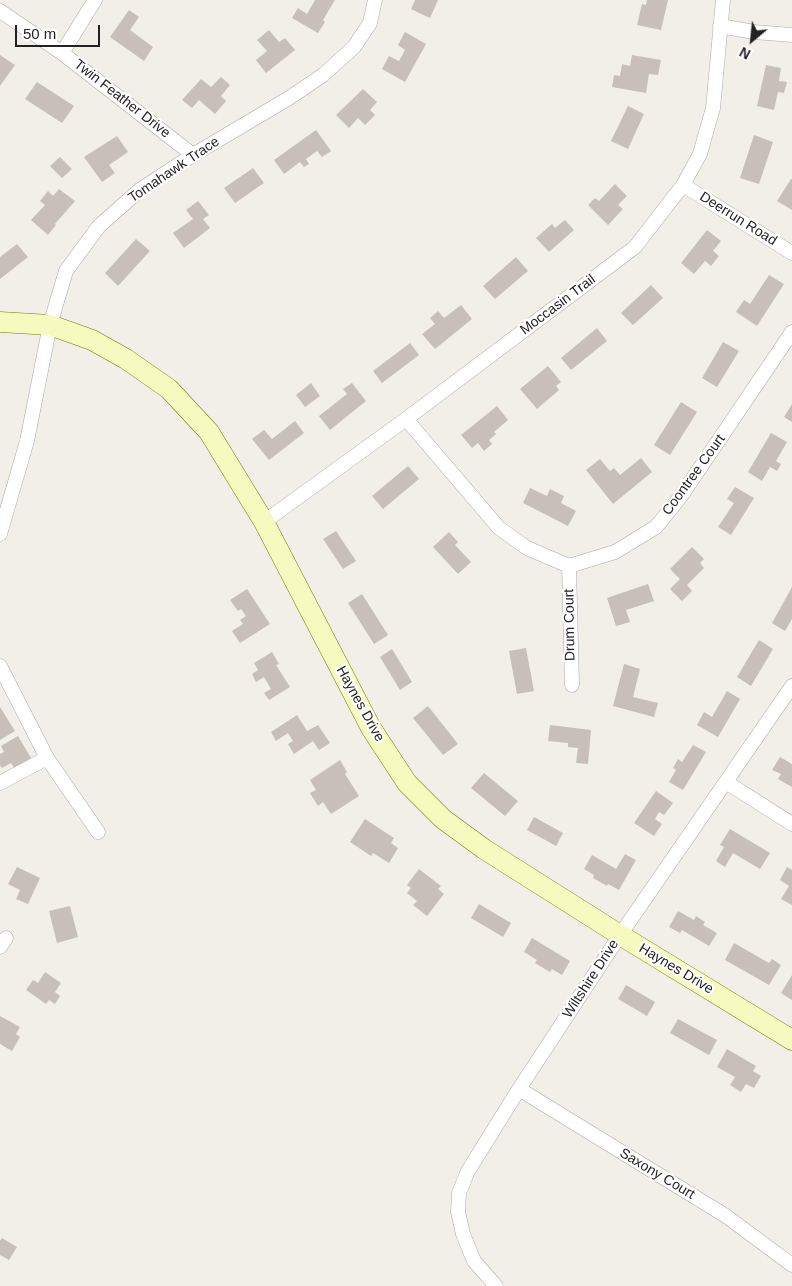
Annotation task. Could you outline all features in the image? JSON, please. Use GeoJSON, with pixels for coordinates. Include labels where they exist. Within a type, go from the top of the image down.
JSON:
{"type":"FeatureCollection","features":[{"type":"Feature","properties":{"kind":"street"},"geometry":{"type":"LineString","coordinates":[[62,52],[95,0]]}},
{"type":"Feature","properties":{"kind":"street","name":"Tomahawk Trace"},"geometry":{"type":"LineString","coordinates":[[0,534],[27,441],[50,325],[66,271],[99,226],[141,189],[193,154],[289,98],[323,75],[354,47],[370,23],[375,0]]}},
{"type":"Feature","properties":{"kind":"street","name":"Moccasin Trail"},"geometry":{"type":"LineString","coordinates":[[264,522],[406,419],[634,248],[683,185],[700,154],[713,108],[723,0]]}},
{"type":"Feature","properties":{"kind":"street","name":"Twin Feather Drive"},"geometry":{"type":"LineString","coordinates":[[0,11],[62,52],[193,154]]}},
{"type":"Feature","properties":{"kind":"street"},"geometry":{"type":"LineString","coordinates":[[720,26],[792,36]]}},
{"type":"Feature","properties":{"kind":"street","name":"Deerrun Road"},"geometry":{"type":"LineString","coordinates":[[683,185],[792,253]]}},
{"type":"Feature","properties":{"kind":"street","name":"Haynes Drive"},"geometry":{"type":"LineString","coordinates":[[0,322],[50,325],[92,340],[126,359],[169,389],[209,432],[264,522],[371,728],[407,783],[443,819],[484,849],[792,1040]]}},
{"type":"Feature","properties":{"kind":"street","name":"Coontree Court"},"geometry":{"type":"LineString","coordinates":[[569,566],[615,552],[656,527],[681,496],[792,332]]}},
{"type":"Feature","properties":{"kind":"street"},"geometry":{"type":"LineString","coordinates":[[406,419],[499,528],[526,548],[569,566]]}},
{"type":"Feature","properties":{"kind":"street","name":"Drum Court"},"geometry":{"type":"LineString","coordinates":[[569,566],[572,685]]}},
{"type":"Feature","properties":{"kind":"street"},"geometry":{"type":"LineString","coordinates":[[0,666],[47,758],[98,832]]}},
{"type":"Feature","properties":{"kind":"street","name":"Wiltshire Drive"},"geometry":{"type":"LineString","coordinates":[[496,1286],[474,1261],[463,1234],[458,1212],[459,1193],[468,1171],[519,1089],[620,935],[792,686]]}},
{"type":"Feature","properties":{"kind":"street"},"geometry":{"type":"LineString","coordinates":[[0,783],[47,758]]}},
{"type":"Feature","properties":{"kind":"street"},"geometry":{"type":"LineString","coordinates":[[726,782],[792,824]]}},
{"type":"Feature","properties":{"kind":"street","name":"Saxony Court"},"geometry":{"type":"LineString","coordinates":[[519,1089],[726,1216],[792,1265]]}},
{"type":"Feature","properties":{"kind":"building"},"geometry":{"type":"Polygon","coordinates":[[[315,0],[335,0],[323,20],[325,22],[318,33],[292,18],[298,8],[307,14],[315,0]]]}},
{"type":"Feature","properties":{"kind":"building"},"geometry":{"type":"Polygon","coordinates":[[[415,0],[438,0],[430,18],[411,9],[415,0]]]}},
{"type":"Feature","properties":{"kind":"building"},"geometry":{"type":"Polygon","coordinates":[[[647,0],[668,0],[661,30],[637,25],[642,4],[646,5],[647,0]]]}},
{"type":"Feature","properties":{"kind":"building"},"geometry":{"type":"Polygon","coordinates":[[[129,10],[139,17],[130,30],[153,47],[144,61],[110,37],[129,10]]]}},
{"type":"Feature","properties":{"kind":"building"},"geometry":{"type":"Polygon","coordinates":[[[269,30],[279,42],[285,38],[295,50],[266,73],[256,60],[267,51],[257,40],[269,30]]]}},
{"type":"Feature","properties":{"kind":"building"},"geometry":{"type":"Polygon","coordinates":[[[405,32],[426,44],[405,82],[382,69],[389,56],[399,61],[405,50],[398,45],[405,32]]]}},
{"type":"Feature","properties":{"kind":"building"},"geometry":{"type":"Polygon","coordinates":[[[0,55],[15,65],[0,86],[0,55]]]}},
{"type":"Feature","properties":{"kind":"building"},"geometry":{"type":"Polygon","coordinates":[[[632,55],[661,60],[658,75],[649,74],[646,93],[612,87],[614,75],[620,76],[622,64],[630,66],[632,55]]]}},
{"type":"Feature","properties":{"kind":"building"},"geometry":{"type":"Polygon","coordinates":[[[766,65],[781,68],[779,81],[787,82],[784,93],[778,92],[774,110],[757,106],[766,65]]]}},
{"type":"Feature","properties":{"kind":"building"},"geometry":{"type":"Polygon","coordinates":[[[221,77],[230,85],[221,96],[226,101],[215,114],[199,100],[192,108],[182,100],[201,79],[211,87],[221,77]]]}},
{"type":"Feature","properties":{"kind":"building"},"geometry":{"type":"Polygon","coordinates":[[[37,82],[74,106],[62,123],[25,99],[37,82]]]}},
{"type":"Feature","properties":{"kind":"building"},"geometry":{"type":"Polygon","coordinates":[[[363,89],[377,102],[370,110],[375,115],[365,125],[358,118],[349,128],[336,115],[363,89]]]}},
{"type":"Feature","properties":{"kind":"building"},"geometry":{"type":"Polygon","coordinates":[[[628,106],[644,114],[628,149],[611,141],[628,106]]]}},
{"type":"Feature","properties":{"kind":"building"},"geometry":{"type":"Polygon","coordinates":[[[316,130],[331,151],[322,157],[317,151],[306,159],[309,164],[304,167],[300,162],[284,174],[274,160],[316,130]]]}},
{"type":"Feature","properties":{"kind":"building"},"geometry":{"type":"Polygon","coordinates":[[[754,135],[773,142],[759,184],[740,178],[754,135]]]}},
{"type":"Feature","properties":{"kind":"building"},"geometry":{"type":"Polygon","coordinates":[[[117,136],[128,152],[109,165],[115,173],[102,182],[84,157],[117,136]]]}},
{"type":"Feature","properties":{"kind":"building"},"geometry":{"type":"Polygon","coordinates":[[[60,157],[72,169],[62,178],[50,166],[60,157]]]}},
{"type":"Feature","properties":{"kind":"building"},"geometry":{"type":"Polygon","coordinates":[[[253,168],[264,183],[235,203],[224,188],[253,168]]]}},
{"type":"Feature","properties":{"kind":"building"},"geometry":{"type":"Polygon","coordinates":[[[792,179],[792,210],[777,201],[792,179]]]}},
{"type":"Feature","properties":{"kind":"building"},"geometry":{"type":"Polygon","coordinates":[[[615,184],[627,196],[618,205],[623,209],[608,225],[588,205],[595,198],[599,201],[615,184]]]}},
{"type":"Feature","properties":{"kind":"building"},"geometry":{"type":"Polygon","coordinates":[[[59,189],[75,201],[48,235],[31,220],[45,205],[40,201],[48,191],[53,196],[59,189]]]}},
{"type":"Feature","properties":{"kind":"building"},"geometry":{"type":"Polygon","coordinates":[[[198,201],[209,215],[203,219],[210,228],[184,248],[173,233],[193,219],[186,210],[198,201]]]}},
{"type":"Feature","properties":{"kind":"building"},"geometry":{"type":"Polygon","coordinates":[[[565,220],[574,230],[549,252],[536,238],[552,224],[555,228],[565,220]]]}},
{"type":"Feature","properties":{"kind":"building"},"geometry":{"type":"Polygon","coordinates":[[[707,230],[721,241],[713,251],[719,256],[711,266],[705,261],[694,274],[681,263],[707,230]]]}},
{"type":"Feature","properties":{"kind":"building"},"geometry":{"type":"Polygon","coordinates":[[[136,239],[150,251],[118,286],[105,273],[136,239]]]}},
{"type":"Feature","properties":{"kind":"building"},"geometry":{"type":"Polygon","coordinates":[[[17,244],[28,257],[0,279],[0,257],[17,244]]]}},
{"type":"Feature","properties":{"kind":"building"},"geometry":{"type":"Polygon","coordinates":[[[516,257],[528,271],[495,299],[483,286],[516,257]]]}},
{"type":"Feature","properties":{"kind":"building"},"geometry":{"type":"Polygon","coordinates":[[[769,275],[784,284],[757,326],[736,312],[744,300],[750,304],[769,275]]]}},
{"type":"Feature","properties":{"kind":"building"},"geometry":{"type":"Polygon","coordinates":[[[651,285],[663,298],[633,325],[621,313],[651,285]]]}},
{"type":"Feature","properties":{"kind":"building"},"geometry":{"type":"Polygon","coordinates":[[[461,305],[472,319],[435,349],[422,334],[435,324],[430,318],[438,311],[444,318],[461,305]]]}},
{"type":"Feature","properties":{"kind":"building"},"geometry":{"type":"Polygon","coordinates":[[[597,328],[607,341],[571,370],[561,358],[597,328]]]}},
{"type":"Feature","properties":{"kind":"building"},"geometry":{"type":"Polygon","coordinates":[[[723,342],[739,351],[717,387],[702,378],[723,342]]]}},
{"type":"Feature","properties":{"kind":"building"},"geometry":{"type":"Polygon","coordinates":[[[410,343],[419,355],[382,383],[373,371],[410,343]]]}},
{"type":"Feature","properties":{"kind":"building"},"geometry":{"type":"Polygon","coordinates":[[[548,366],[561,382],[556,386],[559,390],[537,409],[520,389],[548,366]]]}},
{"type":"Feature","properties":{"kind":"building"},"geometry":{"type":"Polygon","coordinates":[[[311,383],[320,396],[305,407],[296,395],[311,383]]]}},
{"type":"Feature","properties":{"kind":"building"},"geometry":{"type":"Polygon","coordinates":[[[352,383],[366,401],[330,430],[319,416],[347,394],[343,389],[352,383]]]}},
{"type":"Feature","properties":{"kind":"building"},"geometry":{"type":"Polygon","coordinates":[[[681,402],[697,412],[670,455],[654,445],[681,402]]]}},
{"type":"Feature","properties":{"kind":"building"},"geometry":{"type":"Polygon","coordinates":[[[792,404],[792,422],[784,417],[792,404]]]}},
{"type":"Feature","properties":{"kind":"building"},"geometry":{"type":"Polygon","coordinates":[[[497,406],[508,420],[494,432],[496,434],[489,440],[492,444],[484,451],[478,443],[472,448],[461,435],[497,406]]]}},
{"type":"Feature","properties":{"kind":"building"},"geometry":{"type":"Polygon","coordinates":[[[295,421],[304,433],[269,460],[252,439],[264,430],[272,439],[295,421]]]}},
{"type":"Feature","properties":{"kind":"building"},"geometry":{"type":"Polygon","coordinates":[[[771,433],[787,442],[776,461],[781,464],[777,471],[770,467],[762,481],[748,472],[771,433]]]}},
{"type":"Feature","properties":{"kind":"building"},"geometry":{"type":"Polygon","coordinates":[[[641,458],[652,472],[613,504],[586,470],[600,459],[610,471],[614,468],[620,475],[641,458]]]}},
{"type":"Feature","properties":{"kind":"building"},"geometry":{"type":"Polygon","coordinates":[[[408,466],[419,479],[383,509],[372,496],[408,466]]]}},
{"type":"Feature","properties":{"kind":"building"},"geometry":{"type":"Polygon","coordinates":[[[735,487],[754,498],[731,535],[718,527],[734,503],[727,499],[735,487]]]}},
{"type":"Feature","properties":{"kind":"building"},"geometry":{"type":"Polygon","coordinates":[[[530,488],[547,496],[550,489],[564,496],[561,503],[576,511],[568,526],[523,503],[530,488]]]}},
{"type":"Feature","properties":{"kind":"building"},"geometry":{"type":"Polygon","coordinates":[[[336,531],[356,561],[343,569],[323,539],[336,531]]]}},
{"type":"Feature","properties":{"kind":"building"},"geometry":{"type":"Polygon","coordinates":[[[449,532],[458,542],[455,545],[471,562],[458,574],[433,547],[449,532]]]}},
{"type":"Feature","properties":{"kind":"building"},"geometry":{"type":"Polygon","coordinates":[[[692,547],[704,559],[700,563],[704,568],[687,585],[692,591],[682,601],[670,589],[680,579],[670,569],[692,547]]]}},
{"type":"Feature","properties":{"kind":"building"},"geometry":{"type":"Polygon","coordinates":[[[648,584],[654,601],[626,610],[630,622],[616,626],[607,598],[648,584]]]}},
{"type":"Feature","properties":{"kind":"building"},"geometry":{"type":"Polygon","coordinates":[[[792,587],[792,619],[785,631],[772,623],[792,587]]]}},
{"type":"Feature","properties":{"kind":"building"},"geometry":{"type":"Polygon","coordinates":[[[247,589],[270,624],[240,643],[232,631],[243,624],[240,620],[246,616],[241,609],[238,611],[230,600],[247,589]]]}},
{"type":"Feature","properties":{"kind":"building"},"geometry":{"type":"Polygon","coordinates":[[[362,594],[388,635],[374,644],[348,603],[362,594]]]}},
{"type":"Feature","properties":{"kind":"building"},"geometry":{"type":"Polygon","coordinates":[[[759,640],[773,649],[751,686],[737,677],[759,640]]]}},
{"type":"Feature","properties":{"kind":"building"},"geometry":{"type":"Polygon","coordinates":[[[526,648],[534,691],[517,694],[509,651],[526,648]]]}},
{"type":"Feature","properties":{"kind":"building"},"geometry":{"type":"Polygon","coordinates":[[[392,649],[412,682],[400,690],[380,657],[392,649]]]}},
{"type":"Feature","properties":{"kind":"building"},"geometry":{"type":"Polygon","coordinates":[[[272,652],[279,664],[276,665],[290,687],[269,700],[264,693],[271,689],[264,677],[256,682],[252,674],[258,670],[254,663],[272,652]]]}},
{"type":"Feature","properties":{"kind":"building"},"geometry":{"type":"Polygon","coordinates":[[[624,664],[640,669],[633,697],[658,703],[654,717],[613,706],[624,664]]]}},
{"type":"Feature","properties":{"kind":"building"},"geometry":{"type":"Polygon","coordinates":[[[727,691],[740,699],[718,737],[697,725],[704,712],[712,717],[727,691]]]}},
{"type":"Feature","properties":{"kind":"building"},"geometry":{"type":"Polygon","coordinates":[[[428,706],[458,744],[443,755],[413,718],[428,706]]]}},
{"type":"Feature","properties":{"kind":"building"},"geometry":{"type":"Polygon","coordinates":[[[0,707],[15,731],[0,740],[0,707]]]}},
{"type":"Feature","properties":{"kind":"building"},"geometry":{"type":"Polygon","coordinates":[[[297,715],[307,731],[318,725],[330,743],[319,750],[313,741],[294,754],[288,744],[293,741],[288,733],[276,741],[271,732],[297,715]]]}},
{"type":"Feature","properties":{"kind":"building"},"geometry":{"type":"Polygon","coordinates":[[[550,725],[591,730],[588,764],[576,763],[578,748],[568,747],[568,743],[548,741],[550,725]]]}},
{"type":"Feature","properties":{"kind":"building"},"geometry":{"type":"Polygon","coordinates":[[[18,736],[31,758],[14,768],[11,763],[2,768],[0,765],[0,754],[4,752],[1,746],[18,736]]]}},
{"type":"Feature","properties":{"kind":"building"},"geometry":{"type":"Polygon","coordinates":[[[693,745],[706,752],[683,790],[669,782],[676,770],[673,768],[678,759],[682,762],[693,745]]]}},
{"type":"Feature","properties":{"kind":"building"},"geometry":{"type":"Polygon","coordinates":[[[780,757],[792,764],[792,787],[778,779],[781,774],[772,770],[780,757]]]}},
{"type":"Feature","properties":{"kind":"building"},"geometry":{"type":"Polygon","coordinates":[[[340,760],[347,772],[345,774],[359,796],[331,814],[323,802],[318,806],[310,793],[316,790],[310,780],[340,760]]]}},
{"type":"Feature","properties":{"kind":"building"},"geometry":{"type":"Polygon","coordinates":[[[484,773],[518,801],[505,816],[471,788],[484,773]]]}},
{"type":"Feature","properties":{"kind":"building"},"geometry":{"type":"Polygon","coordinates":[[[656,791],[673,803],[664,815],[659,812],[655,819],[662,824],[654,836],[634,823],[656,791]]]}},
{"type":"Feature","properties":{"kind":"building"},"geometry":{"type":"Polygon","coordinates":[[[534,817],[563,833],[556,846],[527,830],[534,817]]]}},
{"type":"Feature","properties":{"kind":"building"},"geometry":{"type":"Polygon","coordinates":[[[365,819],[394,838],[391,843],[398,848],[389,863],[373,853],[371,856],[350,842],[365,819]]]}},
{"type":"Feature","properties":{"kind":"building"},"geometry":{"type":"Polygon","coordinates":[[[730,829],[770,853],[760,869],[733,853],[725,867],[716,861],[724,847],[720,845],[730,829]]]}},
{"type":"Feature","properties":{"kind":"building"},"geometry":{"type":"Polygon","coordinates":[[[625,854],[636,860],[619,890],[593,878],[594,875],[584,869],[592,855],[616,869],[625,854]]]}},
{"type":"Feature","properties":{"kind":"building"},"geometry":{"type":"Polygon","coordinates":[[[17,867],[40,878],[28,904],[16,899],[20,890],[8,884],[17,867]]]}},
{"type":"Feature","properties":{"kind":"building"},"geometry":{"type":"Polygon","coordinates":[[[787,867],[792,870],[792,905],[781,899],[789,886],[780,880],[787,867]]]}},
{"type":"Feature","properties":{"kind":"building"},"geometry":{"type":"Polygon","coordinates":[[[419,869],[441,886],[438,889],[444,894],[427,916],[413,905],[417,901],[407,893],[411,888],[407,885],[419,869]]]}},
{"type":"Feature","properties":{"kind":"building"},"geometry":{"type":"Polygon","coordinates":[[[479,904],[511,923],[503,937],[471,918],[479,904]]]}},
{"type":"Feature","properties":{"kind":"building"},"geometry":{"type":"Polygon","coordinates":[[[70,906],[78,937],[57,943],[49,911],[70,906]]]}},
{"type":"Feature","properties":{"kind":"building"},"geometry":{"type":"Polygon","coordinates":[[[678,911],[694,920],[696,916],[705,922],[703,925],[717,933],[709,946],[682,930],[680,933],[669,927],[678,911]]]}},
{"type":"Feature","properties":{"kind":"building"},"geometry":{"type":"Polygon","coordinates":[[[532,938],[570,961],[562,975],[552,969],[550,972],[535,963],[537,960],[524,952],[532,938]]]}},
{"type":"Feature","properties":{"kind":"building"},"geometry":{"type":"Polygon","coordinates":[[[734,943],[769,963],[772,959],[781,965],[769,985],[725,960],[734,943]]]}},
{"type":"Feature","properties":{"kind":"building"},"geometry":{"type":"Polygon","coordinates":[[[45,972],[61,983],[55,992],[60,996],[55,1004],[49,1000],[46,1004],[26,990],[33,980],[38,983],[45,972]]]}},
{"type":"Feature","properties":{"kind":"building"},"geometry":{"type":"Polygon","coordinates":[[[792,975],[792,1000],[781,993],[792,975]]]}},
{"type":"Feature","properties":{"kind":"building"},"geometry":{"type":"Polygon","coordinates":[[[626,985],[655,1002],[647,1016],[618,999],[626,985]]]}},
{"type":"Feature","properties":{"kind":"building"},"geometry":{"type":"Polygon","coordinates":[[[0,1016],[20,1027],[16,1034],[20,1037],[12,1051],[0,1044],[0,1016]]]}},
{"type":"Feature","properties":{"kind":"building"},"geometry":{"type":"Polygon","coordinates":[[[678,1019],[717,1040],[709,1055],[670,1033],[678,1019]]]}},
{"type":"Feature","properties":{"kind":"building"},"geometry":{"type":"Polygon","coordinates":[[[727,1049],[756,1066],[753,1071],[761,1076],[754,1088],[746,1084],[741,1092],[730,1085],[735,1077],[717,1067],[727,1049]]]}},
{"type":"Feature","properties":{"kind":"building"},"geometry":{"type":"Polygon","coordinates":[[[2,1238],[17,1247],[9,1260],[0,1255],[0,1241],[2,1238]]]}}]}
